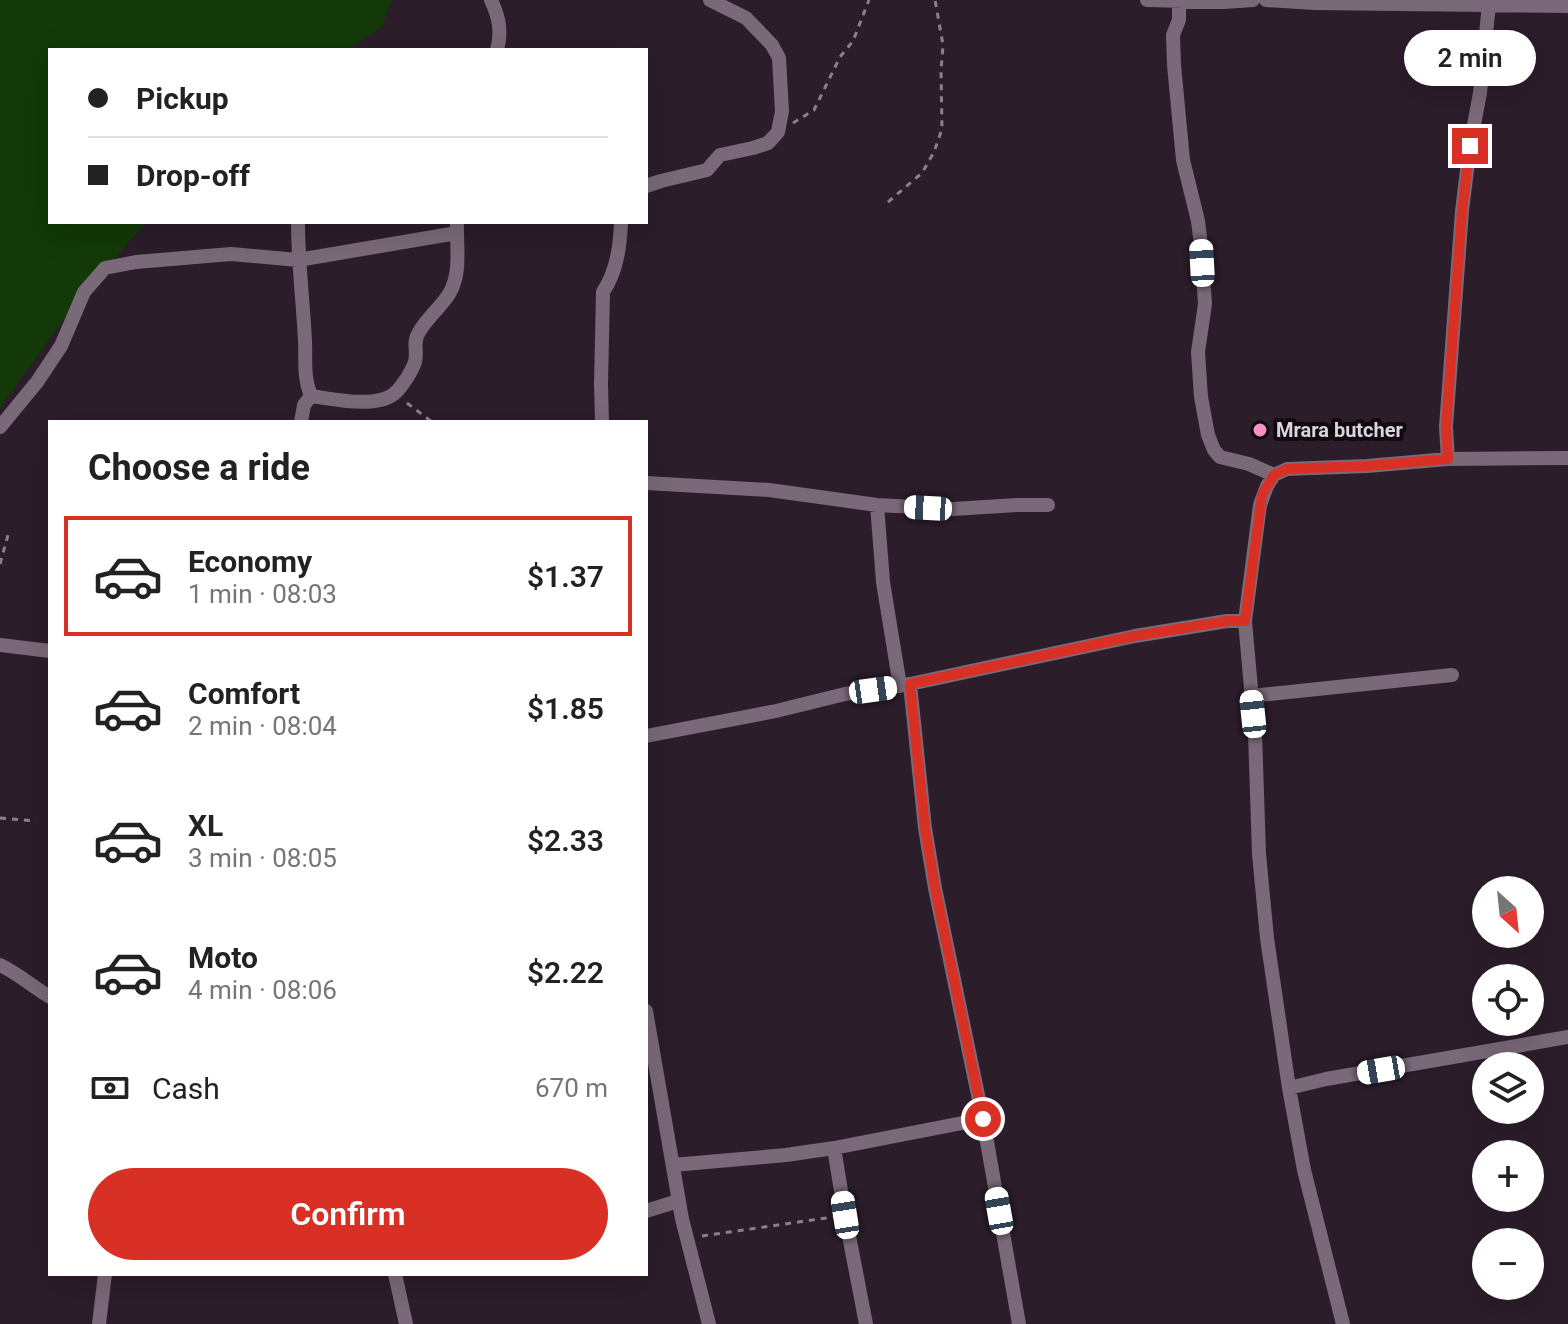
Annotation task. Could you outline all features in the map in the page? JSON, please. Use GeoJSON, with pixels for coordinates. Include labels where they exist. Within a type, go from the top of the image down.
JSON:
{"type":"FeatureCollection","features":[{"type":"Feature","properties":{"kind":"street"},"geometry":{"type":"LineString","coordinates":[[491,0],[499,19],[501,37],[498,48]]}},
{"type":"Feature","properties":{"kind":"street"},"geometry":{"type":"LineString","coordinates":[[648,185],[707,170],[720,155],[768,143],[778,132],[782,111],[779,58],[772,45],[746,18],[710,0]]}},
{"type":"Feature","properties":{"kind":"street"},"geometry":{"type":"LineString","coordinates":[[1147,0],[1253,0]]}},
{"type":"Feature","properties":{"kind":"street"},"geometry":{"type":"LineString","coordinates":[[1266,0],[1568,6]]}},
{"type":"Feature","properties":{"kind":"street"},"geometry":{"type":"LineString","coordinates":[[1179,1],[1179,20],[1173,35],[1174,65],[1183,160],[1200,230],[1205,304],[1199,334],[1199,363],[1208,435],[1220,457],[1249,464],[1274,475]]}},
{"type":"Feature","properties":{"kind":"street"},"geometry":{"type":"LineString","coordinates":[[1448,459],[1446,427],[1462,211],[1480,93],[1489,4]]}},
{"type":"Feature","properties":{"kind":"street"},"geometry":{"type":"LineString","coordinates":[[298,224],[305,381],[311,396]]}},
{"type":"Feature","properties":{"kind":"street"},"geometry":{"type":"LineString","coordinates":[[602,420],[603,292],[617,258],[621,224]]}},
{"type":"Feature","properties":{"kind":"street"},"geometry":{"type":"LineString","coordinates":[[0,427],[37,382],[61,346],[84,292],[105,268],[136,262],[221,255],[298,260],[457,228],[457,272],[452,289],[417,335],[414,365],[400,387],[390,396],[364,401],[311,396]]}},
{"type":"Feature","properties":{"kind":"street"},"geometry":{"type":"LineString","coordinates":[[301,420],[304,405],[311,396]]}},
{"type":"Feature","properties":{"kind":"street"},"geometry":{"type":"LineString","coordinates":[[1343,1324],[1304,1170],[1266,924],[1245,621],[1260,505],[1274,475],[1287,469],[1448,459],[1568,458]]}},
{"type":"Feature","properties":{"kind":"street"},"geometry":{"type":"LineString","coordinates":[[648,483],[769,490],[877,505],[953,509],[1048,505]]}},
{"type":"Feature","properties":{"kind":"street"},"geometry":{"type":"LineString","coordinates":[[877,505],[883,582],[905,685],[935,888],[983,1119],[1019,1324]]}},
{"type":"Feature","properties":{"kind":"street"},"geometry":{"type":"LineString","coordinates":[[648,736],[1148,633],[1245,621]]}},
{"type":"Feature","properties":{"kind":"street"},"geometry":{"type":"LineString","coordinates":[[0,645],[48,651]]}},
{"type":"Feature","properties":{"kind":"street"},"geometry":{"type":"LineString","coordinates":[[1251,696],[1452,675]]}},
{"type":"Feature","properties":{"kind":"street"},"geometry":{"type":"LineString","coordinates":[[0,965],[48,996]]}},
{"type":"Feature","properties":{"kind":"street"},"geometry":{"type":"LineString","coordinates":[[648,1022],[678,1201],[709,1324]]}},
{"type":"Feature","properties":{"kind":"street"},"geometry":{"type":"LineString","coordinates":[[1289,1088],[1568,1037]]}},
{"type":"Feature","properties":{"kind":"street"},"geometry":{"type":"LineString","coordinates":[[673,1165],[834,1148],[983,1119]]}},
{"type":"Feature","properties":{"kind":"street"},"geometry":{"type":"LineString","coordinates":[[834,1148],[866,1324]]}},
{"type":"Feature","properties":{"kind":"street"},"geometry":{"type":"LineString","coordinates":[[648,1210],[678,1201]]}},
{"type":"Feature","properties":{"kind":"street"},"geometry":{"type":"LineString","coordinates":[[99,1324],[105,1276]]}},
{"type":"Feature","properties":{"kind":"street"},"geometry":{"type":"LineString","coordinates":[[395,1276],[406,1324]]}},
{"type":"Feature","properties":{"kind":"path"},"geometry":{"type":"LineString","coordinates":[[778,132],[814,110],[840,57],[853,41],[869,0]]}},
{"type":"Feature","properties":{"kind":"path"},"geometry":{"type":"LineString","coordinates":[[888,202],[922,173],[942,129],[943,45],[935,0]]}},
{"type":"Feature","properties":{"kind":"path"},"geometry":{"type":"LineString","coordinates":[[390,396],[386,396],[411,405],[430,420]]}},
{"type":"Feature","properties":{"kind":"path"},"geometry":{"type":"LineString","coordinates":[[0,564],[8,535]]}},
{"type":"Feature","properties":{"kind":"path"},"geometry":{"type":"LineString","coordinates":[[0,818],[36,821]]}},
{"type":"Feature","properties":{"kind":"path"},"geometry":{"type":"LineString","coordinates":[[687,1238],[845,1215]]}},
{"type":"Feature","properties":{"kind":"green space"},"geometry":{"type":"Polygon","coordinates":[[[0,0],[392,0],[382,27],[351,48],[48,48],[48,224],[145,224],[83,293],[0,408],[0,0]]]}},
{"type":"Feature","properties":{"kind":"place","name":"Mrara butcher"},"geometry":{"type":"Point","coordinates":[1260,430]}},
{"type":"Feature","properties":{"kind":"route"},"geometry":{"type":"LineString","coordinates":[[983,1119],[935,888],[925,828],[910,684],[1172,629],[1245,621],[1260,505],[1262,495],[1274,475],[1287,469],[1448,459],[1446,427],[1462,211],[1470,146]]}}]}
